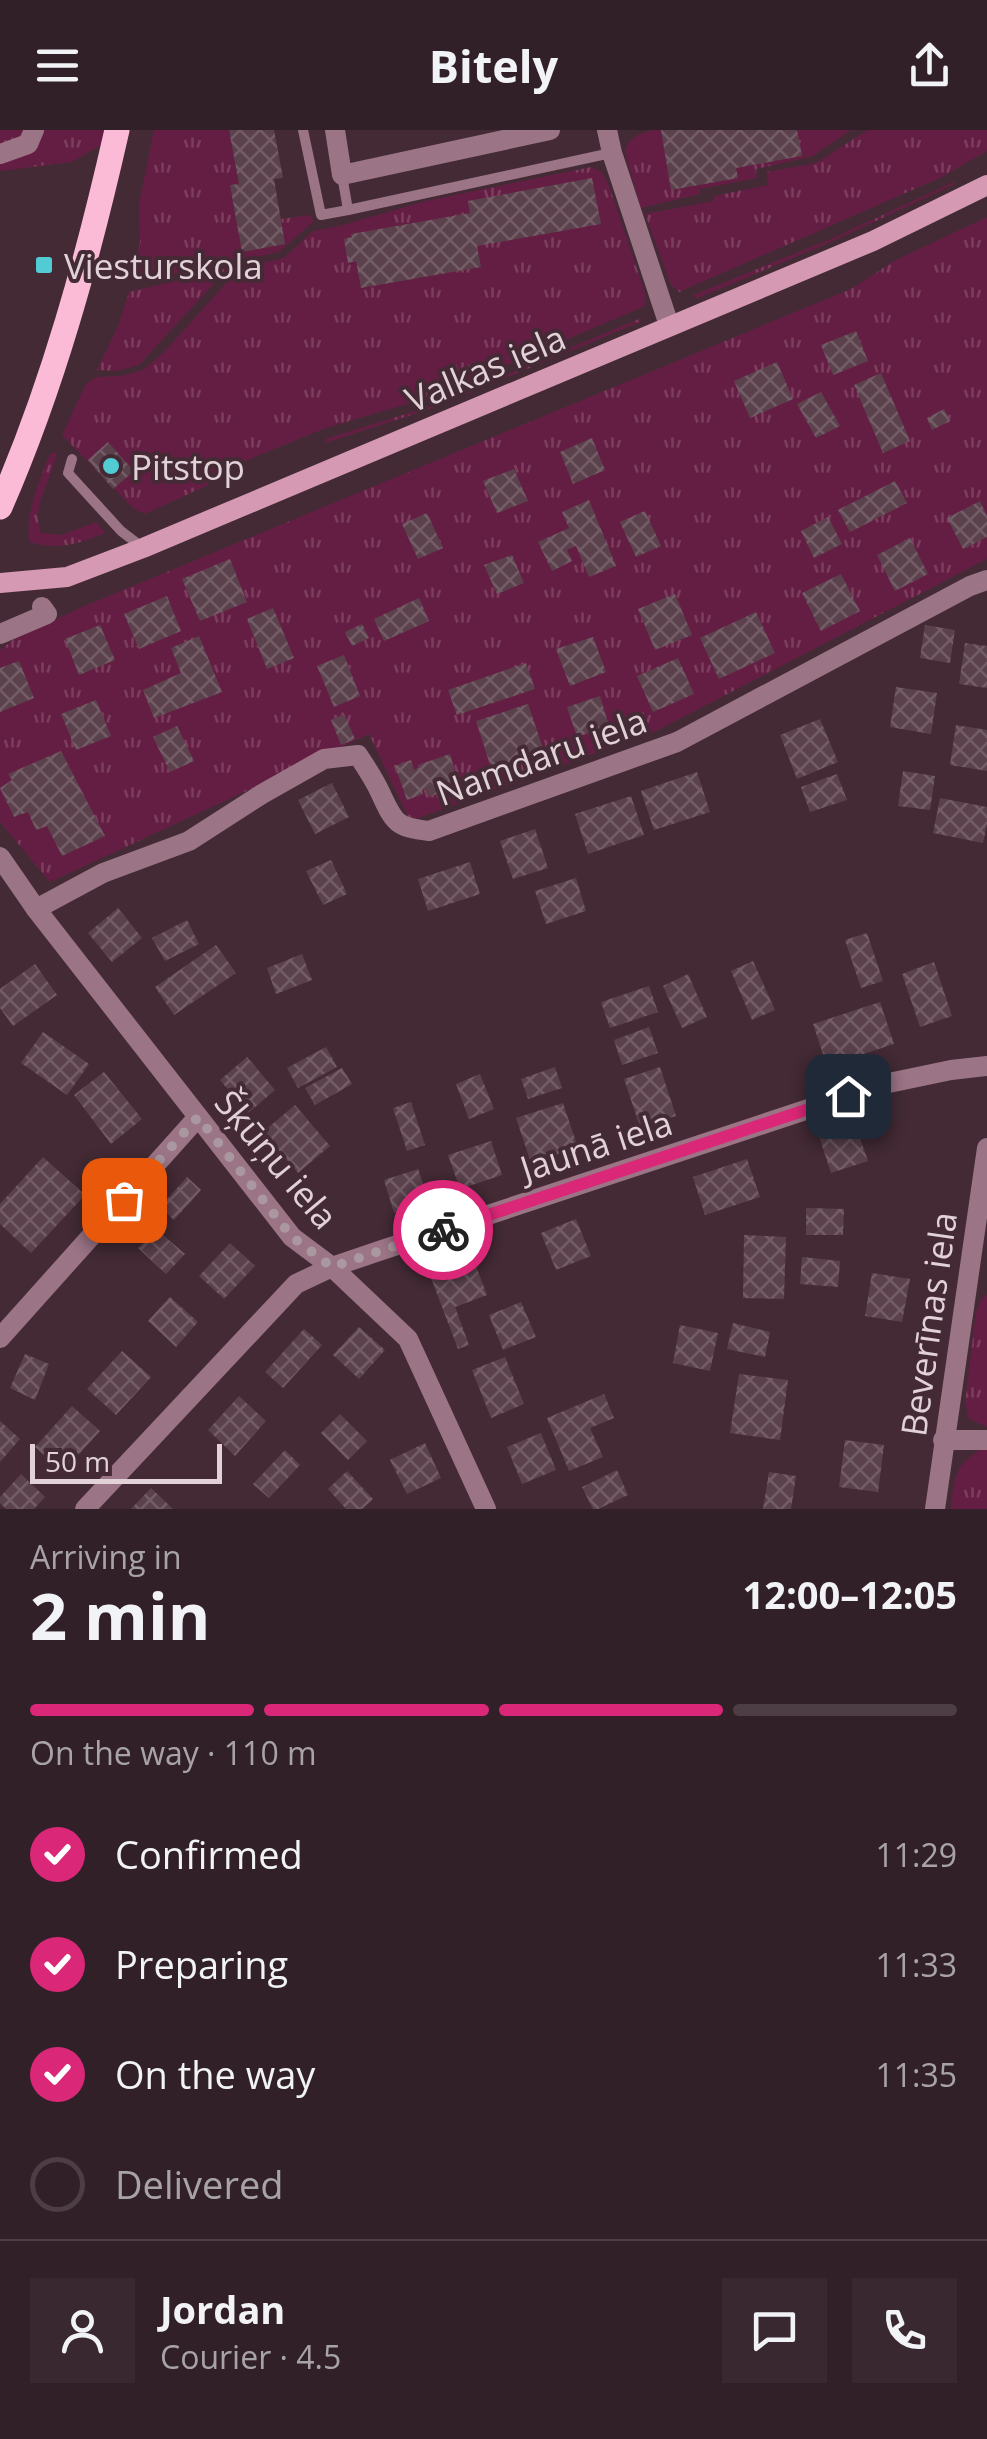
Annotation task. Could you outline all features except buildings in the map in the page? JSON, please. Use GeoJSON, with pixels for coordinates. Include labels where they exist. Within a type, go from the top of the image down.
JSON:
{"type":"FeatureCollection","features":[{"type":"Feature","properties":{"kind":"main road"},"geometry":{"type":"LineString","coordinates":[[0,507],[44,396],[87,254],[117,130]]}},
{"type":"Feature","properties":{"kind":"main road","name":"Valkas iela"},"geometry":{"type":"LineString","coordinates":[[0,583],[66,577],[143,548],[873,241],[987,185]]}},
{"type":"Feature","properties":{"kind":"street"},"geometry":{"type":"LineString","coordinates":[[0,154],[28,144],[34,130]]}},
{"type":"Feature","properties":{"kind":"street"},"geometry":{"type":"LineString","coordinates":[[336,130],[342,175],[550,130]]}},
{"type":"Feature","properties":{"kind":"street"},"geometry":{"type":"LineString","coordinates":[[607,130],[669,325]]}},
{"type":"Feature","properties":{"kind":"street","name":"Namdaru iela"},"geometry":{"type":"LineString","coordinates":[[36,909],[103,872],[189,841],[324,759],[358,755],[390,816],[407,828],[429,831],[677,742],[987,580]]}},
{"type":"Feature","properties":{"kind":"street"},"geometry":{"type":"LineString","coordinates":[[0,634],[47,614],[42,607]]}},
{"type":"Feature","properties":{"kind":"street","name":"Šķūņu iela"},"geometry":{"type":"LineString","coordinates":[[0,857],[36,909],[292,1237],[332,1267],[408,1339],[486,1509]]}},
{"type":"Feature","properties":{"kind":"street","name":"Jaunā iela"},"geometry":{"type":"LineString","coordinates":[[85,1509],[296,1284],[332,1267],[884,1084],[987,1066]]}},
{"type":"Feature","properties":{"kind":"street"},"geometry":{"type":"LineString","coordinates":[[0,1338],[198,1117]]}},
{"type":"Feature","properties":{"kind":"street","name":"Beverīnas iela"},"geometry":{"type":"LineString","coordinates":[[935,1509],[987,1148]]}},
{"type":"Feature","properties":{"kind":"street"},"geometry":{"type":"LineString","coordinates":[[944,1440],[987,1440]]}},
{"type":"Feature","properties":{"kind":"lane"},"geometry":{"type":"LineString","coordinates":[[302,130],[321,215],[612,152]]}},
{"type":"Feature","properties":{"kind":"lane"},"geometry":{"type":"LineString","coordinates":[[342,175],[348,210]]}},
{"type":"Feature","properties":{"kind":"lane"},"geometry":{"type":"LineString","coordinates":[[72,459],[68,473],[121,531],[143,548]]}},
{"type":"Feature","properties":{"kind":"green space"},"geometry":{"type":"Polygon","coordinates":[[[0,130],[117,130],[116,136],[72,162],[0,171],[0,130]]]}},
{"type":"Feature","properties":{"kind":"green space"},"geometry":{"type":"Polygon","coordinates":[[[154,130],[229,130],[239,184],[230,186],[242,251],[285,244],[281,219],[310,215],[314,221],[279,252],[138,282],[132,278],[140,243],[139,204],[154,130]]]}},
{"type":"Feature","properties":{"kind":"green space"},"geometry":{"type":"Polygon","coordinates":[[[652,130],[851,130],[813,156],[756,169],[757,178],[700,189],[700,194],[641,208],[625,153],[634,137],[652,130]]]}},
{"type":"Feature","properties":{"kind":"green space"},"geometry":{"type":"Polygon","coordinates":[[[868,130],[987,130],[987,151],[940,178],[679,292],[671,285],[645,214],[714,201],[714,196],[768,185],[767,172],[816,163],[868,130]]]}},
{"type":"Feature","properties":{"kind":"green space"},"geometry":{"type":"Polygon","coordinates":[[[591,167],[602,172],[609,186],[646,296],[645,306],[434,396],[326,428],[235,465],[206,486],[145,514],[134,509],[62,435],[86,384],[96,377],[143,370],[240,268],[284,258],[313,231],[426,201],[591,167]]]}},
{"type":"Feature","properties":{"kind":"green space"},"geometry":{"type":"Polygon","coordinates":[[[956,181],[833,241],[698,298],[691,296],[833,238],[956,181]]]}},
{"type":"Feature","properties":{"kind":"green space"},"geometry":{"type":"Polygon","coordinates":[[[987,217],[987,559],[656,731],[410,821],[369,734],[50,882],[0,822],[0,650],[14,639],[82,607],[851,289],[894,261],[987,217]]]}},
{"type":"Feature","properties":{"kind":"green space"},"geometry":{"type":"Polygon","coordinates":[[[228,268],[139,365],[117,371],[97,370],[129,292],[228,268]]]}},
{"type":"Feature","properties":{"kind":"green space"},"geometry":{"type":"Polygon","coordinates":[[[641,318],[640,322],[436,407],[325,443],[325,439],[435,405],[641,318]]]}},
{"type":"Feature","properties":{"kind":"green space"},"geometry":{"type":"Polygon","coordinates":[[[57,452],[38,512],[41,533],[61,535],[96,522],[105,533],[68,545],[50,546],[29,542],[29,519],[50,454],[57,452]]]}},
{"type":"Feature","properties":{"kind":"green space"},"geometry":{"type":"Polygon","coordinates":[[[987,1295],[987,1427],[969,1419],[965,1403],[976,1312],[987,1295]]]}},
{"type":"Feature","properties":{"kind":"green space"},"geometry":{"type":"Polygon","coordinates":[[[987,1449],[987,1509],[951,1509],[957,1473],[966,1460],[987,1449]]]}},
{"type":"Feature","properties":{"kind":"way so far"},"geometry":{"type":"LineString","coordinates":[[124,1200],[198,1117],[292,1237],[332,1267],[443,1230]]}},
{"type":"Feature","properties":{"kind":"place","name":"Viesturskola"},"geometry":{"type":"Point","coordinates":[44,265]}},
{"type":"Feature","properties":{"kind":"place","name":"Pitstop"},"geometry":{"type":"Point","coordinates":[111,466]}},
{"type":"Feature","properties":{"kind":"route"},"geometry":{"type":"LineString","coordinates":[[443,1230],[848,1096]]}}]}
